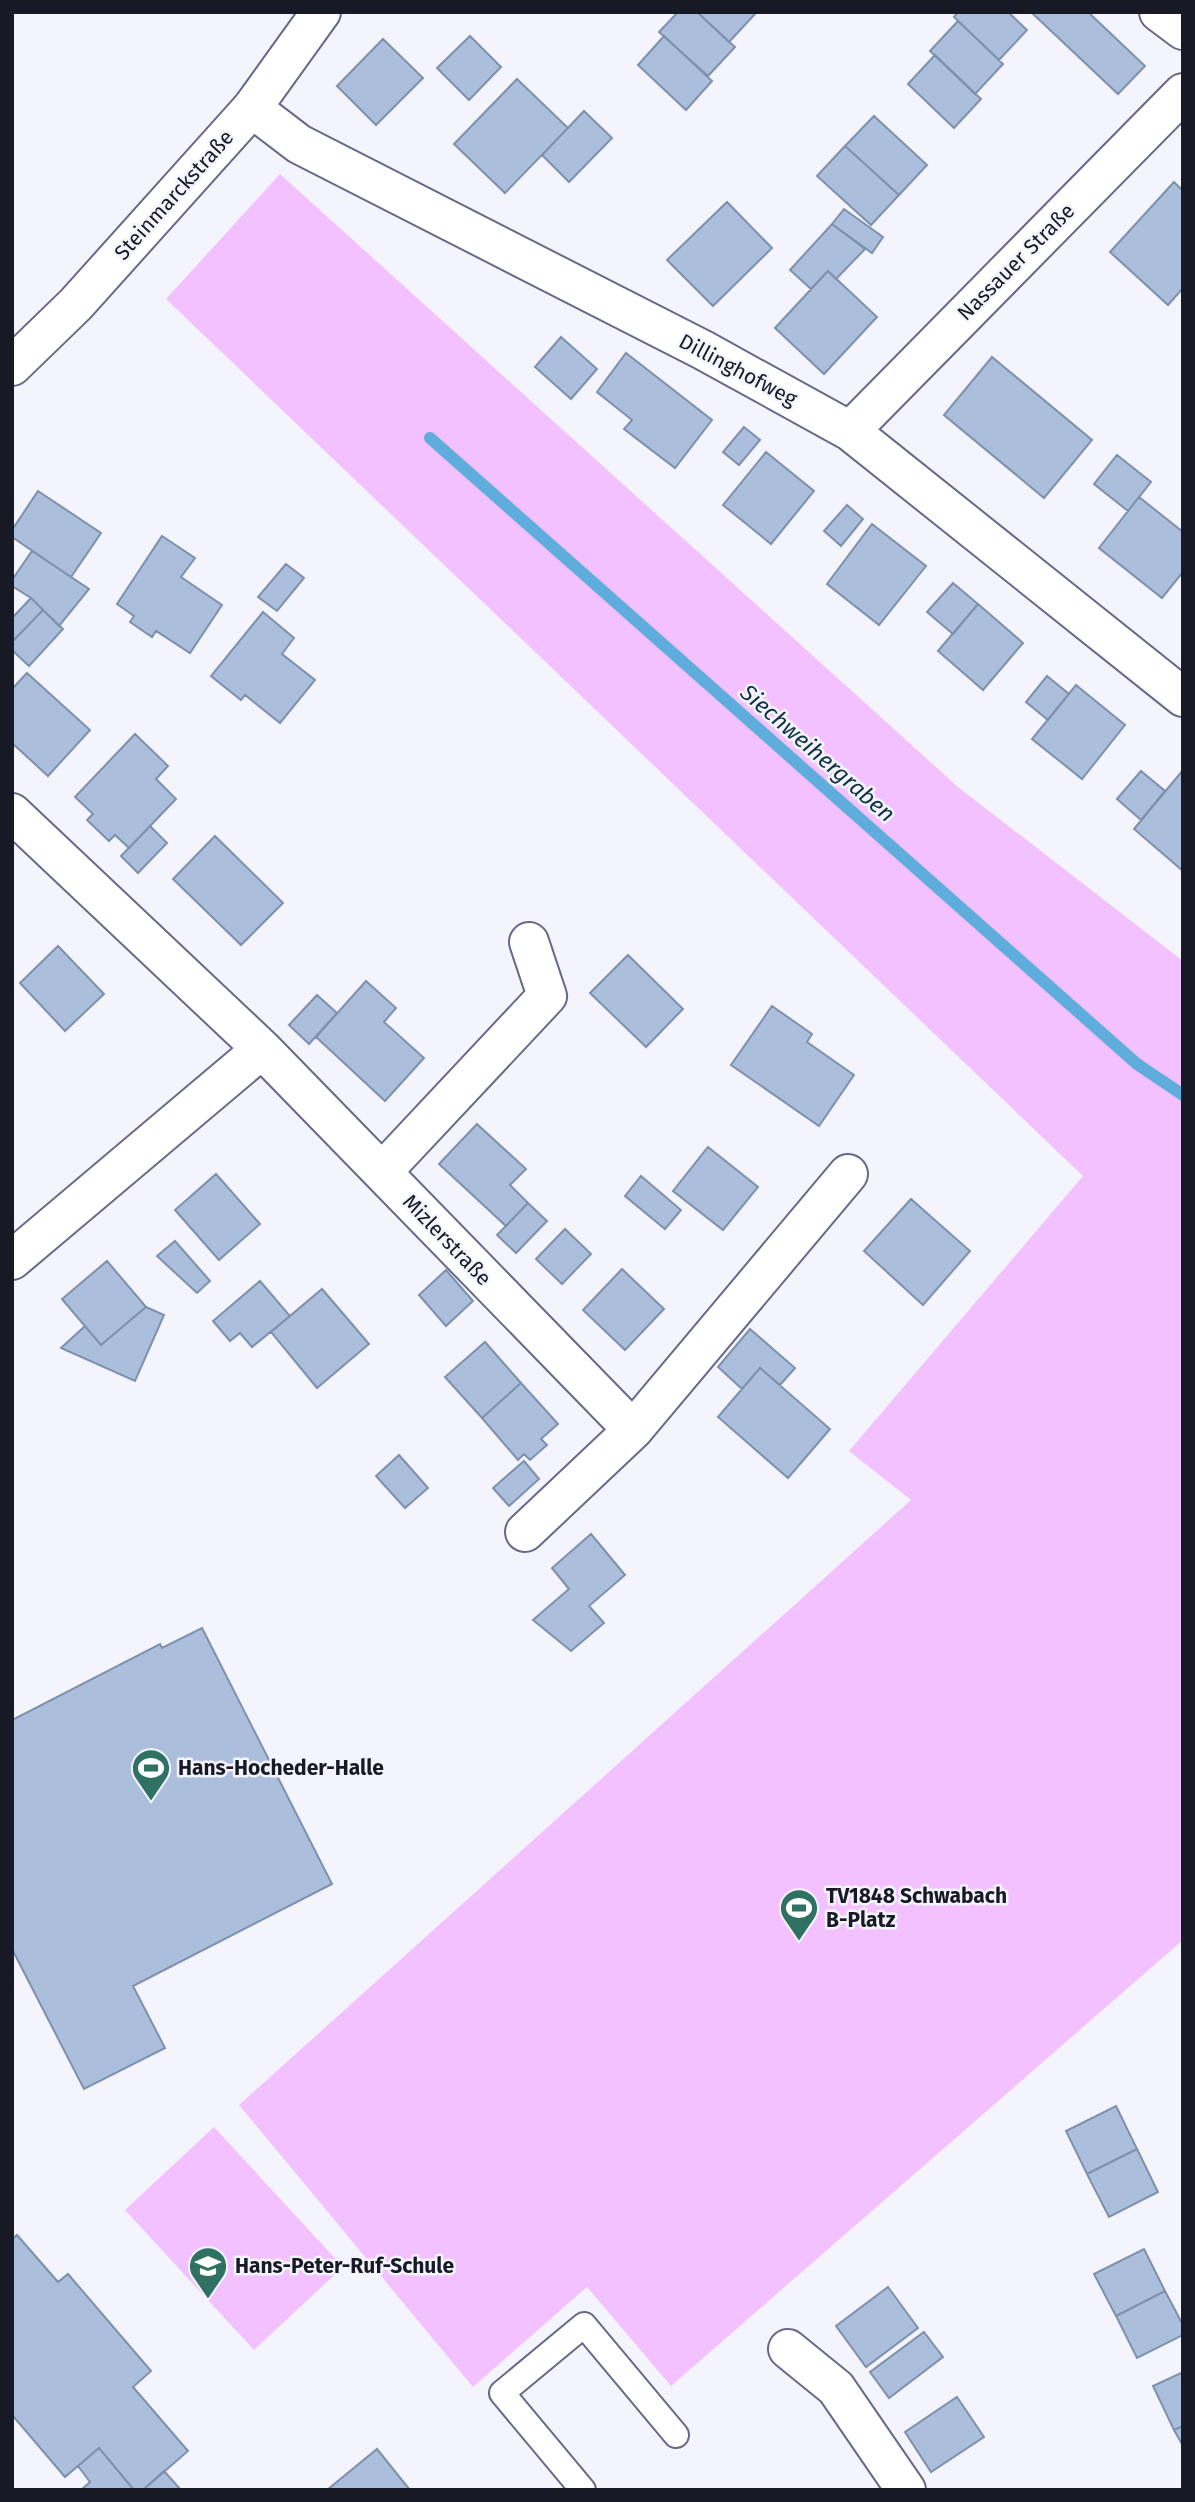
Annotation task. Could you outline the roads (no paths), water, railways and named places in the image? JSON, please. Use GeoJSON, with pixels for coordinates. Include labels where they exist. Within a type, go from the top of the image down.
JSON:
{"type":"FeatureCollection","features":[{"type":"Feature","properties":{"kind":"street","name":"Steinmarckstraße"},"geometry":{"type":"LineString","coordinates":[[12,366],[76,304],[252,108],[321,12]]}},
{"type":"Feature","properties":{"kind":"street"},"geometry":{"type":"LineString","coordinates":[[1159,12],[1183,30]]}},
{"type":"Feature","properties":{"kind":"street","name":"Nassauer Straße"},"geometry":{"type":"LineString","coordinates":[[849,431],[1183,93]]}},
{"type":"Feature","properties":{"kind":"street","name":"Dillinghofweg"},"geometry":{"type":"LineString","coordinates":[[252,108],[299,144],[703,350],[849,431],[1183,697]]}},
{"type":"Feature","properties":{"kind":"street","name":"Mizlerstraße"},"geometry":{"type":"LineString","coordinates":[[12,813],[262,1049],[633,1430]]}},
{"type":"Feature","properties":{"kind":"street"},"geometry":{"type":"LineString","coordinates":[[382,1172],[547,996],[529,942]]}},
{"type":"Feature","properties":{"kind":"street"},"geometry":{"type":"LineString","coordinates":[[12,1260],[262,1049]]}},
{"type":"Feature","properties":{"kind":"street"},"geometry":{"type":"LineString","coordinates":[[525,1532],[633,1430],[848,1174]]}},
{"type":"Feature","properties":{"kind":"street"},"geometry":{"type":"LineString","coordinates":[[788,2348],[836,2388],[906,2490]]}},
{"type":"Feature","properties":{"kind":"lane"},"geometry":{"type":"LineString","coordinates":[[583,2490],[502,2393],[584,2325],[676,2435]]}},
{"type":"Feature","properties":{"kind":"waterway","name":"Siechweihergraben"},"geometry":{"type":"LineString","coordinates":[[430,438],[1137,1064],[1183,1095]]}},
{"type":"Feature","properties":{"kind":"place","name":"Hans-Hocheder-Halle"},"geometry":{"type":"Point","coordinates":[151,1802]}},
{"type":"Feature","properties":{"kind":"place","name":"TV1848 Schwabach B-Platz"},"geometry":{"type":"Point","coordinates":[799,1942]}},
{"type":"Feature","properties":{"kind":"place","name":"Hans-Peter-Ruf-Schule"},"geometry":{"type":"Point","coordinates":[208,2300]}}]}
